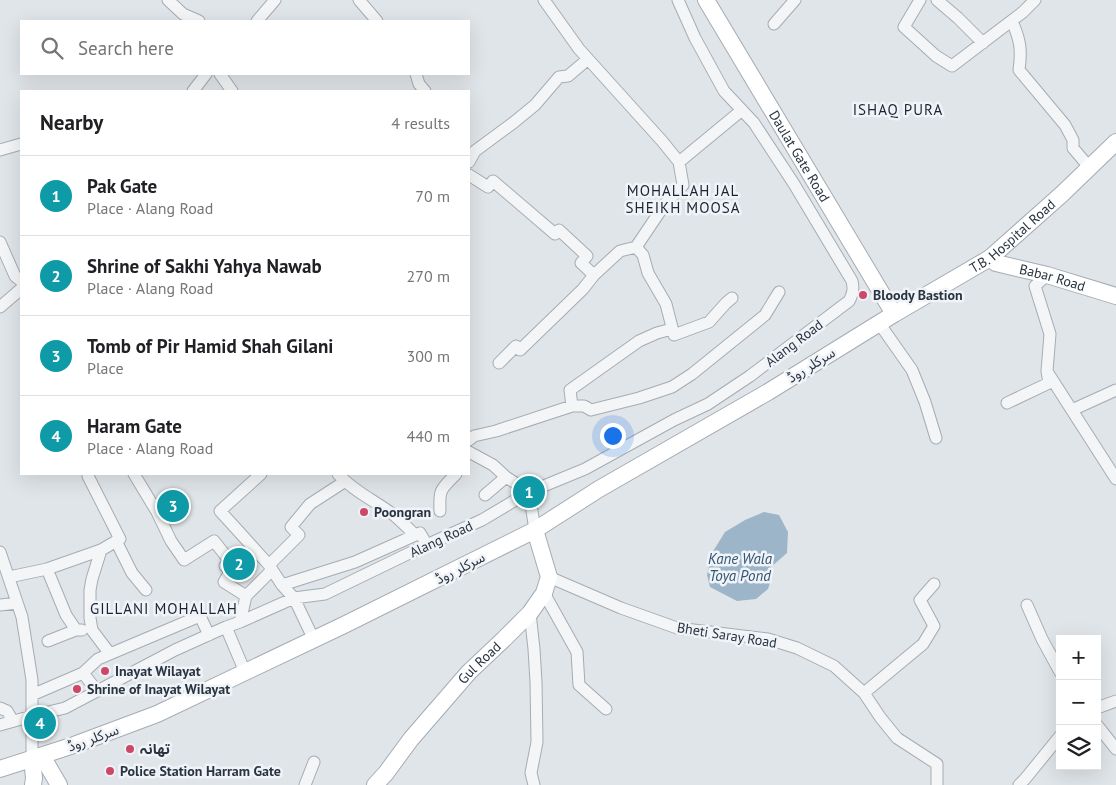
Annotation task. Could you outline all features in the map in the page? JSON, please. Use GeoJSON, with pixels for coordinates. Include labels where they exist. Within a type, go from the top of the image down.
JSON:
{"type":"FeatureCollection","features":[{"type":"Feature","properties":{"kind":"main road","name":"Daulat Gate Road"},"geometry":{"type":"LineString","coordinates":[[706,0],[894,314]]}},
{"type":"Feature","properties":{"kind":"main road","name":"T.B. Hospital Road"},"geometry":{"type":"LineString","coordinates":[[894,314],[990,258],[1116,142]]}},
{"type":"Feature","properties":{"kind":"main road","name":"Babar Road"},"geometry":{"type":"LineString","coordinates":[[990,258],[996,263],[1047,275],[1116,296]]}},
{"type":"Feature","properties":{"kind":"main road","name":"سرکلر روڈ"},"geometry":{"type":"LineString","coordinates":[[0,769],[74,745],[157,714],[314,640],[535,530],[599,490],[768,392],[894,314]]}},
{"type":"Feature","properties":{"kind":"main road"},"geometry":{"type":"LineString","coordinates":[[535,530],[549,577]]}},
{"type":"Feature","properties":{"kind":"main road","name":"Gul Road"},"geometry":{"type":"LineString","coordinates":[[375,785],[410,739],[469,672],[530,613],[544,593],[549,577]]}},
{"type":"Feature","properties":{"kind":"main road"},"geometry":{"type":"LineString","coordinates":[[33,785],[37,757]]}},
{"type":"Feature","properties":{"kind":"main road"},"geometry":{"type":"LineString","coordinates":[[37,757],[59,785]]}},
{"type":"Feature","properties":{"kind":"street"},"geometry":{"type":"LineString","coordinates":[[168,0],[183,14],[197,20]]}},
{"type":"Feature","properties":{"kind":"street"},"geometry":{"type":"LineString","coordinates":[[258,20],[275,0]]}},
{"type":"Feature","properties":{"kind":"street"},"geometry":{"type":"LineString","coordinates":[[359,0],[376,20]]}},
{"type":"Feature","properties":{"kind":"street"},"geometry":{"type":"LineString","coordinates":[[499,363],[516,346],[520,350],[620,251],[636,247],[664,204],[683,185],[679,162],[662,140],[579,50],[544,0]]}},
{"type":"Feature","properties":{"kind":"street"},"geometry":{"type":"LineString","coordinates":[[678,0],[724,91],[742,110],[679,162]]}},
{"type":"Feature","properties":{"kind":"street"},"geometry":{"type":"LineString","coordinates":[[774,24],[795,0]]}},
{"type":"Feature","properties":{"kind":"street"},"geometry":{"type":"LineString","coordinates":[[920,0],[904,28],[941,60],[952,66],[1012,21],[1035,0]]}},
{"type":"Feature","properties":{"kind":"street"},"geometry":{"type":"LineString","coordinates":[[937,0],[982,43]]}},
{"type":"Feature","properties":{"kind":"street"},"geometry":{"type":"LineString","coordinates":[[1012,21],[1019,38],[1021,55],[1019,70],[1065,126],[1073,140],[1073,148],[1089,168]]}},
{"type":"Feature","properties":{"kind":"street"},"geometry":{"type":"LineString","coordinates":[[472,148],[513,123],[535,104],[559,77],[568,76],[588,59]]}},
{"type":"Feature","properties":{"kind":"street"},"geometry":{"type":"LineString","coordinates":[[194,90],[205,75]]}},
{"type":"Feature","properties":{"kind":"street"},"geometry":{"type":"LineString","coordinates":[[221,75],[231,90]]}},
{"type":"Feature","properties":{"kind":"street"},"geometry":{"type":"LineString","coordinates":[[416,75],[419,84],[424,90]]}},
{"type":"Feature","properties":{"kind":"street","name":"Alang Road"},"geometry":{"type":"LineString","coordinates":[[0,725],[65,708],[175,650],[294,598],[325,594],[482,520],[529,492],[585,469],[674,420],[708,404],[750,376],[849,302],[854,287],[852,281],[794,184],[754,123],[742,110]]}},
{"type":"Feature","properties":{"kind":"street"},"geometry":{"type":"LineString","coordinates":[[0,150],[20,144]]}},
{"type":"Feature","properties":{"kind":"street"},"geometry":{"type":"LineString","coordinates":[[470,176],[488,187],[493,181],[555,234],[559,230],[587,256],[581,263],[594,275]]}},
{"type":"Feature","properties":{"kind":"street"},"geometry":{"type":"LineString","coordinates":[[0,242],[20,281],[0,307]]}},
{"type":"Feature","properties":{"kind":"street"},"geometry":{"type":"LineString","coordinates":[[636,247],[644,255],[648,273],[666,304],[674,335],[709,322],[726,302],[732,298]]}},
{"type":"Feature","properties":{"kind":"street"},"geometry":{"type":"LineString","coordinates":[[1007,402],[1049,383],[1047,371],[1050,334],[1035,286],[1047,275]]}},
{"type":"Feature","properties":{"kind":"street"},"geometry":{"type":"LineString","coordinates":[[470,439],[474,436],[496,431],[572,406],[584,406],[591,410],[639,398],[672,387],[692,374],[765,315],[779,292]]}},
{"type":"Feature","properties":{"kind":"street"},"geometry":{"type":"LineString","coordinates":[[879,323],[912,370],[925,402],[936,438]]}},
{"type":"Feature","properties":{"kind":"street"},"geometry":{"type":"LineString","coordinates":[[572,406],[570,390],[639,341],[672,329]]}},
{"type":"Feature","properties":{"kind":"street"},"geometry":{"type":"LineString","coordinates":[[1047,371],[1116,479]]}},
{"type":"Feature","properties":{"kind":"street"},"geometry":{"type":"LineString","coordinates":[[1072,410],[1116,390]]}},
{"type":"Feature","properties":{"kind":"street"},"geometry":{"type":"LineString","coordinates":[[470,454],[493,465],[506,477],[529,492],[535,530]]}},
{"type":"Feature","properties":{"kind":"street"},"geometry":{"type":"LineString","coordinates":[[135,475],[157,512],[171,541],[184,560],[214,541],[228,560],[225,566],[231,570],[224,582],[246,596]]}},
{"type":"Feature","properties":{"kind":"street"},"geometry":{"type":"LineString","coordinates":[[260,475],[220,511],[294,598],[314,640]]}},
{"type":"Feature","properties":{"kind":"street"},"geometry":{"type":"LineString","coordinates":[[440,511],[441,490],[455,475]]}},
{"type":"Feature","properties":{"kind":"street"},"geometry":{"type":"LineString","coordinates":[[9,577],[47,570],[101,550],[120,539],[88,476]]}},
{"type":"Feature","properties":{"kind":"street"},"geometry":{"type":"LineString","coordinates":[[485,495],[506,477]]}},
{"type":"Feature","properties":{"kind":"street"},"geometry":{"type":"LineString","coordinates":[[240,622],[246,596],[299,535],[291,527],[310,504],[341,478],[359,493],[394,515],[415,535]]}},
{"type":"Feature","properties":{"kind":"street"},"geometry":{"type":"LineString","coordinates":[[282,585],[350,564],[420,533],[427,545]]}},
{"type":"Feature","properties":{"kind":"street"},"geometry":{"type":"LineString","coordinates":[[116,541],[132,573],[146,590]]}},
{"type":"Feature","properties":{"kind":"street"},"geometry":{"type":"LineString","coordinates":[[101,550],[90,590],[90,618],[92,630],[110,654]]}},
{"type":"Feature","properties":{"kind":"street"},"geometry":{"type":"LineString","coordinates":[[0,552],[24,626],[32,680],[32,716],[37,757]]}},
{"type":"Feature","properties":{"kind":"street"},"geometry":{"type":"LineString","coordinates":[[350,564],[357,579]]}},
{"type":"Feature","properties":{"kind":"street"},"geometry":{"type":"LineString","coordinates":[[47,570],[66,615],[76,630]]}},
{"type":"Feature","properties":{"kind":"street","name":"Bheti Saray Road"},"geometry":{"type":"LineString","coordinates":[[549,577],[621,608],[677,628],[768,639],[797,648],[834,666],[864,693],[897,738],[937,764],[937,785]]}},
{"type":"Feature","properties":{"kind":"street"},"geometry":{"type":"LineString","coordinates":[[864,693],[923,644],[934,626],[920,600],[934,584]]}},
{"type":"Feature","properties":{"kind":"street"},"geometry":{"type":"LineString","coordinates":[[544,593],[577,652],[579,685],[606,709]]}},
{"type":"Feature","properties":{"kind":"street"},"geometry":{"type":"LineString","coordinates":[[0,606],[17,603]]}},
{"type":"Feature","properties":{"kind":"street"},"geometry":{"type":"LineString","coordinates":[[1027,605],[1056,665]]}},
{"type":"Feature","properties":{"kind":"street"},"geometry":{"type":"LineString","coordinates":[[530,613],[536,682],[537,742],[531,773],[534,785]]}},
{"type":"Feature","properties":{"kind":"street"},"geometry":{"type":"LineString","coordinates":[[32,695],[83,673],[98,659],[200,616],[209,635]]}},
{"type":"Feature","properties":{"kind":"street"},"geometry":{"type":"LineString","coordinates":[[226,627],[246,672]]}},
{"type":"Feature","properties":{"kind":"street"},"geometry":{"type":"LineString","coordinates":[[48,641],[76,630],[92,630]]}},
{"type":"Feature","properties":{"kind":"street"},"geometry":{"type":"LineString","coordinates":[[83,673],[97,691]]}},
{"type":"Feature","properties":{"kind":"street"},"geometry":{"type":"LineString","coordinates":[[1101,707],[1116,701]]}},
{"type":"Feature","properties":{"kind":"street"},"geometry":{"type":"LineString","coordinates":[[0,708],[7,710],[14,721]]}},
{"type":"Feature","properties":{"kind":"street"},"geometry":{"type":"LineString","coordinates":[[1101,730],[1116,748]]}},
{"type":"Feature","properties":{"kind":"street"},"geometry":{"type":"LineString","coordinates":[[1018,785],[1056,741]]}},
{"type":"Feature","properties":{"kind":"street"},"geometry":{"type":"LineString","coordinates":[[305,785],[314,762]]}},
{"type":"Feature","properties":{"kind":"water","name":"Kane Wala Toya Pond"},"geometry":{"type":"Polygon","coordinates":[[[764,512],[779,515],[788,532],[787,553],[771,567],[772,577],[768,589],[756,599],[737,601],[710,587],[707,575],[712,553],[725,532],[745,520],[764,512]]]}},
{"type":"Feature","properties":{"kind":"place","name":"Bloody Bastion"},"geometry":{"type":"Point","coordinates":[863,295]}},
{"type":"Feature","properties":{"kind":"place","name":"Pak Gate"},"geometry":{"type":"Point","coordinates":[529,492]}},
{"type":"Feature","properties":{"kind":"place","name":"Tomb of Pir Hamid Shah Gilani"},"geometry":{"type":"Point","coordinates":[173,506]}},
{"type":"Feature","properties":{"kind":"place","name":"Poongran"},"geometry":{"type":"Point","coordinates":[364,512]}},
{"type":"Feature","properties":{"kind":"place","name":"Shrine of Sakhi Yahya Nawab"},"geometry":{"type":"Point","coordinates":[239,564]}},
{"type":"Feature","properties":{"kind":"place","name":"Inayat Wilayat"},"geometry":{"type":"Point","coordinates":[105,671]}},
{"type":"Feature","properties":{"kind":"place","name":"Shrine of Inayat Wilayat"},"geometry":{"type":"Point","coordinates":[77,689]}},
{"type":"Feature","properties":{"kind":"place","name":"Haram Gate"},"geometry":{"type":"Point","coordinates":[40,723]}},
{"type":"Feature","properties":{"kind":"place","name":"تھانہ"},"geometry":{"type":"Point","coordinates":[130,749]}},
{"type":"Feature","properties":{"kind":"place","name":"Police Station Harram Gate"},"geometry":{"type":"Point","coordinates":[110,771]}},
{"type":"Feature","properties":{"kind":"district","name":"ISHAQ PURA"},"geometry":{"type":"Point","coordinates":[898,109]}},
{"type":"Feature","properties":{"kind":"district","name":"MOHALLAH JAL SHEIKH MOOSA"},"geometry":{"type":"Point","coordinates":[683,198]}},
{"type":"Feature","properties":{"kind":"district","name":"GILLANI MOHALLAH"},"geometry":{"type":"Point","coordinates":[164,608]}}]}
